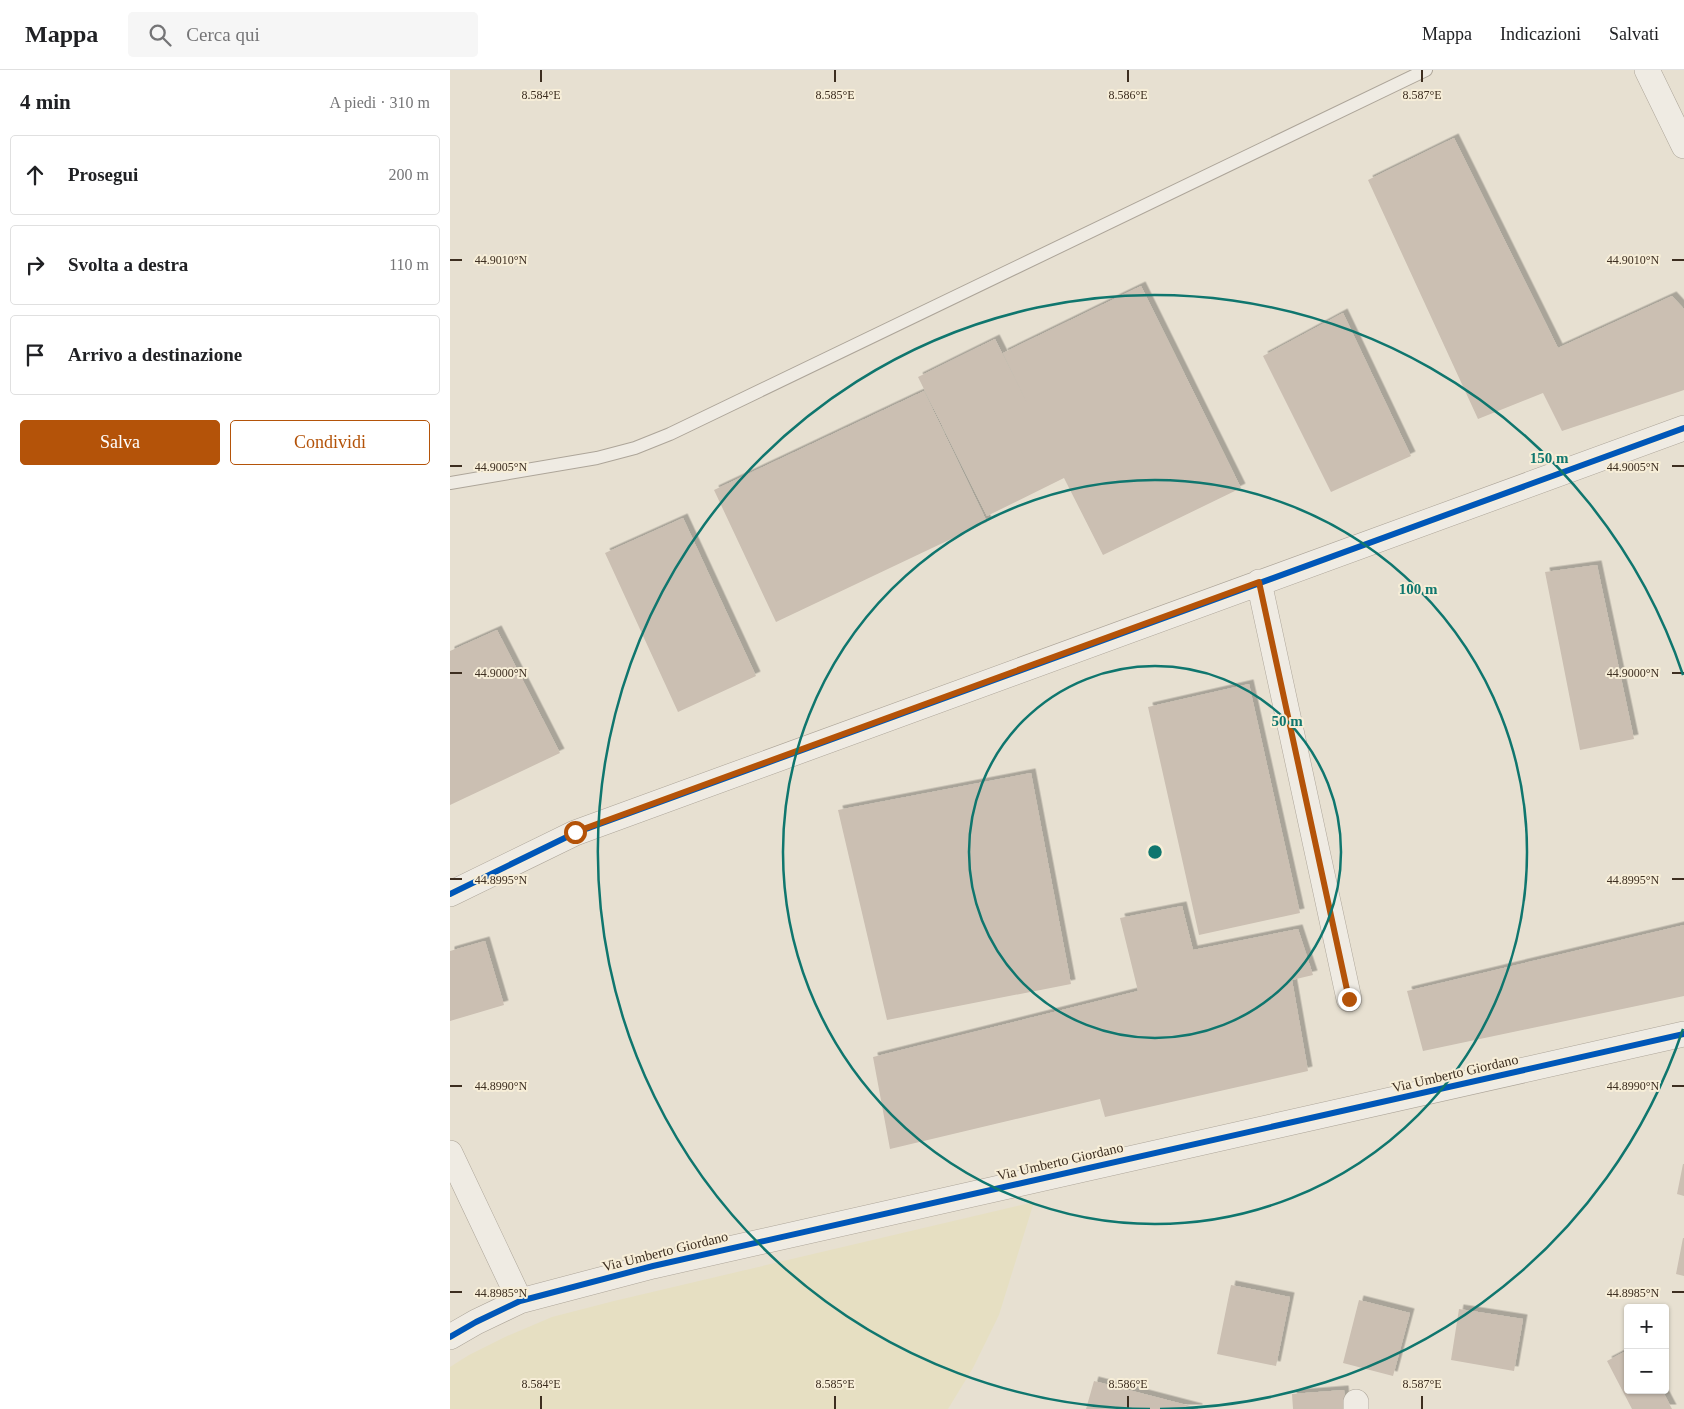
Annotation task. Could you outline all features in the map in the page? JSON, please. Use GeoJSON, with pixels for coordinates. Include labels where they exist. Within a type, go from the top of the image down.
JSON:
{"type":"FeatureCollection","features":[{"type":"Feature","properties":{"kind":"street"},"geometry":{"type":"LineString","coordinates":[[1647,70],[1684,146]]}},
{"type":"Feature","properties":{"kind":"street"},"geometry":{"type":"LineString","coordinates":[[450,894],[575,832],[1684,428]]}},
{"type":"Feature","properties":{"kind":"street"},"geometry":{"type":"LineString","coordinates":[[1259,582],[1349,999]]}},
{"type":"Feature","properties":{"kind":"street","name":"Via Umberto Giordano"},"geometry":{"type":"LineString","coordinates":[[450,1337],[520,1301],[653,1266],[1684,1034]]}},
{"type":"Feature","properties":{"kind":"street"},"geometry":{"type":"LineString","coordinates":[[450,1153],[520,1301]]}},
{"type":"Feature","properties":{"kind":"lane"},"geometry":{"type":"LineString","coordinates":[[450,482],[597,458],[635,448],[670,434],[1426,70]]}},
{"type":"Feature","properties":{"kind":"shaded area"},"geometry":{"type":"Polygon","coordinates":[[[1034,1202],[999,1315],[973,1368],[948,1409],[450,1409],[450,1367],[505,1337],[552,1317],[1034,1202]]]}},
{"type":"Feature","properties":{"kind":"building"},"geometry":{"type":"Polygon","coordinates":[[[1454,138],[1558,348],[1672,296],[1684,309],[1684,390],[1562,431],[1543,393],[1478,419],[1368,180],[1454,138]]]}},
{"type":"Feature","properties":{"kind":"building"},"geometry":{"type":"Polygon","coordinates":[[[1141,286],[1241,488],[1103,555],[1064,478],[987,516],[918,377],[995,339],[1027,403],[1003,353],[1141,286]]]}},
{"type":"Feature","properties":{"kind":"building"},"geometry":{"type":"Polygon","coordinates":[[[1343,313],[1411,456],[1331,492],[1263,356],[1343,313]]]}},
{"type":"Feature","properties":{"kind":"building"},"geometry":{"type":"Polygon","coordinates":[[[924,391],[987,522],[776,622],[714,490],[924,391]]]}},
{"type":"Feature","properties":{"kind":"building"},"geometry":{"type":"Polygon","coordinates":[[[683,518],[756,676],[678,712],[605,553],[683,518]]]}},
{"type":"Feature","properties":{"kind":"building"},"geometry":{"type":"Polygon","coordinates":[[[1597,565],[1634,739],[1580,750],[1545,572],[1597,565]]]}},
{"type":"Feature","properties":{"kind":"building"},"geometry":{"type":"Polygon","coordinates":[[[497,630],[560,753],[450,805],[450,651],[497,630]]]}},
{"type":"Feature","properties":{"kind":"building"},"geometry":{"type":"Polygon","coordinates":[[[1249,684],[1300,913],[1199,935],[1148,707],[1249,684]]]}},
{"type":"Feature","properties":{"kind":"building"},"geometry":{"type":"Polygon","coordinates":[[[1031,773],[1071,984],[887,1020],[838,810],[1031,773]]]}},
{"type":"Feature","properties":{"kind":"building"},"geometry":{"type":"Polygon","coordinates":[[[1182,906],[1193,950],[1298,929],[1313,975],[1292,980],[1308,1071],[1105,1117],[1100,1099],[890,1149],[873,1057],[1138,991],[1120,918],[1182,906]]]}},
{"type":"Feature","properties":{"kind":"building"},"geometry":{"type":"Polygon","coordinates":[[[1684,925],[1684,996],[1423,1051],[1407,991],[1684,925]]]}},
{"type":"Feature","properties":{"kind":"building"},"geometry":{"type":"Polygon","coordinates":[[[485,941],[504,1005],[450,1021],[450,951],[485,941]]]}},
{"type":"Feature","properties":{"kind":"building"},"geometry":{"type":"Polygon","coordinates":[[[1684,1164],[1684,1196],[1677,1194],[1684,1164]]]}},
{"type":"Feature","properties":{"kind":"building"},"geometry":{"type":"Polygon","coordinates":[[[1684,1238],[1684,1276],[1676,1274],[1684,1238]]]}},
{"type":"Feature","properties":{"kind":"building"},"geometry":{"type":"Polygon","coordinates":[[[1231,1285],[1290,1297],[1276,1366],[1217,1354],[1231,1285]]]}},
{"type":"Feature","properties":{"kind":"building"},"geometry":{"type":"Polygon","coordinates":[[[1359,1300],[1410,1313],[1393,1376],[1343,1363],[1359,1300]]]}},
{"type":"Feature","properties":{"kind":"building"},"geometry":{"type":"Polygon","coordinates":[[[1459,1309],[1523,1319],[1514,1371],[1451,1360],[1459,1309]]]}},
{"type":"Feature","properties":{"kind":"building"},"geometry":{"type":"Polygon","coordinates":[[[1624,1352],[1624,1394],[1607,1361],[1624,1352]]]}},
{"type":"Feature","properties":{"kind":"building"},"geometry":{"type":"Polygon","coordinates":[[[1094,1381],[1198,1408],[1198,1409],[1086,1409],[1094,1381]]]}},
{"type":"Feature","properties":{"kind":"building"},"geometry":{"type":"Polygon","coordinates":[[[1344,1390],[1346,1409],[1293,1409],[1292,1394],[1344,1390]]]}},
{"type":"Feature","properties":{"kind":"building"},"geometry":{"type":"Polygon","coordinates":[[[1624,1394],[1664,1394],[1672,1409],[1632,1409],[1624,1394]]]}},
{"type":"Feature","properties":{"kind":"cycle path"},"geometry":{"type":"LineString","coordinates":[[450,894],[575,833],[1684,428]]}},
{"type":"Feature","properties":{"kind":"cycle path"},"geometry":{"type":"LineString","coordinates":[[450,1337],[520,1301],[653,1266],[1684,1034]]}},
{"type":"Feature","properties":{"kind":"route"},"geometry":{"type":"LineString","coordinates":[[575,832],[1259,582],[1349,999]]}}]}
